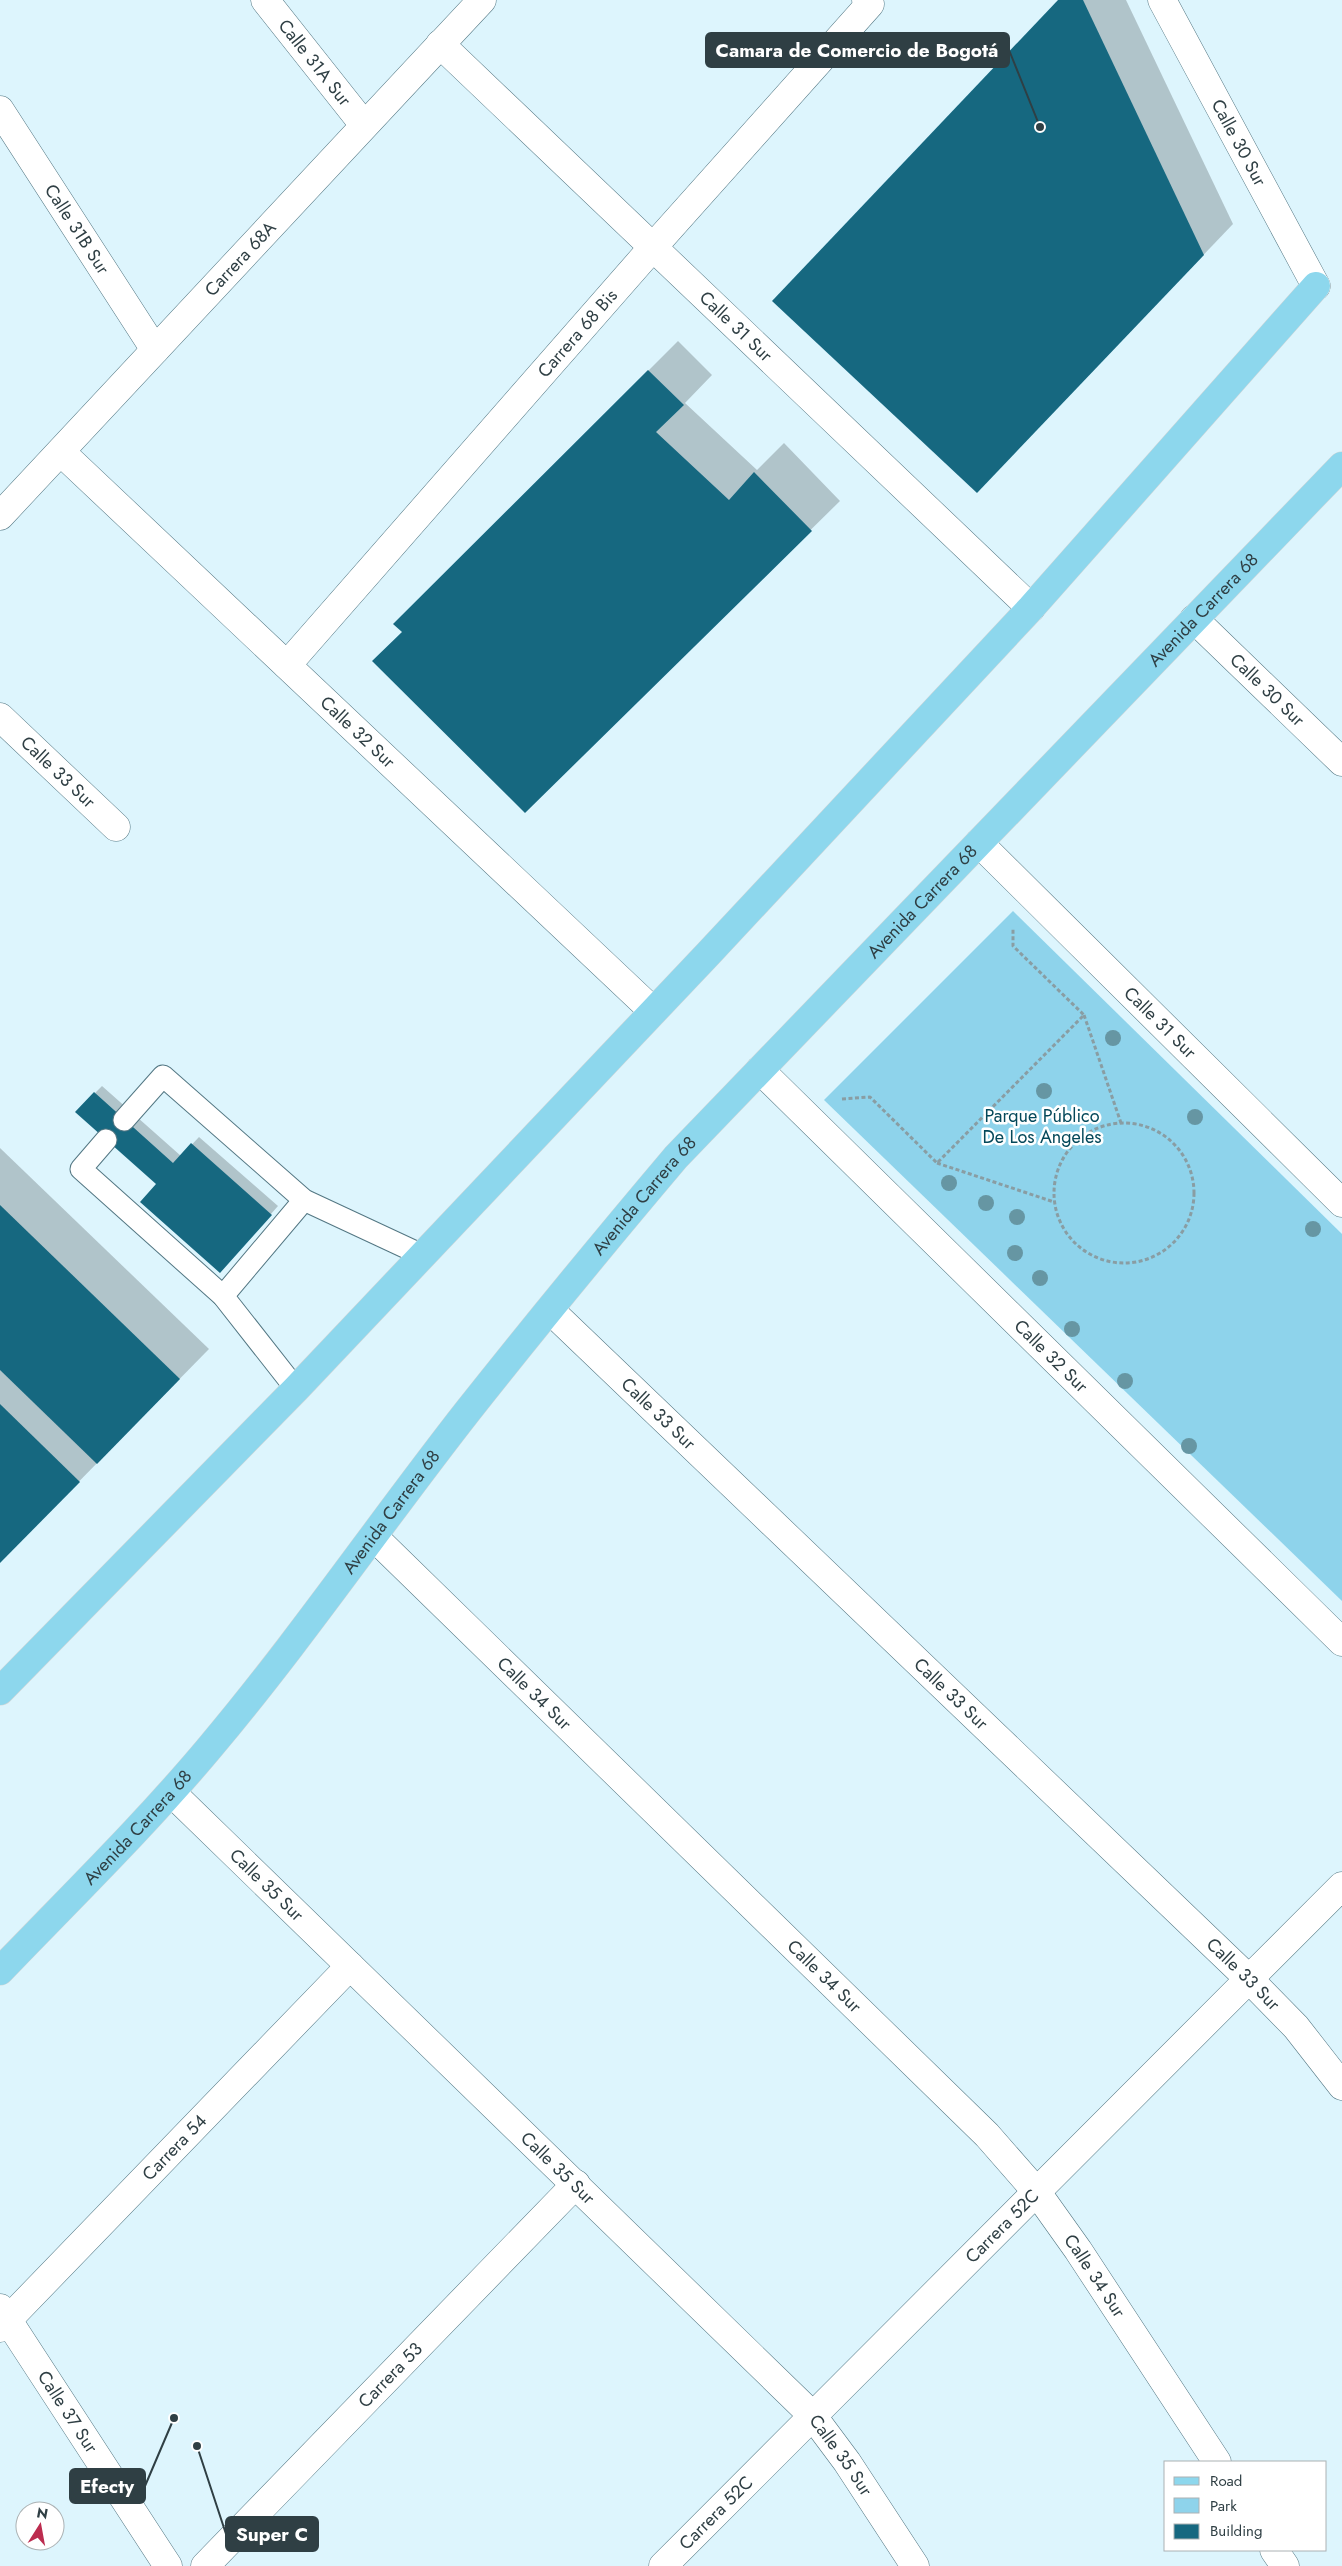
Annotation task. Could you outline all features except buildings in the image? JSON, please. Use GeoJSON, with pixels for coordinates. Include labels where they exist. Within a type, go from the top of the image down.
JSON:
{"type":"FeatureCollection","features":[{"type":"Feature","properties":{"kind":"main road"},"geometry":{"type":"LineString","coordinates":[[0,1691],[296,1389],[1031,608],[1316,286]]}},
{"type":"Feature","properties":{"kind":"main road","name":"Avenida Carrera 68"},"geometry":{"type":"LineString","coordinates":[[0,1971],[172,1793],[278,1665],[466,1413],[676,1157],[1342,466]]}},
{"type":"Feature","properties":{"kind":"street","name":"Calle 31A Sur"},"geometry":{"type":"LineString","coordinates":[[264,0],[364,126]]}},
{"type":"Feature","properties":{"kind":"street","name":"Carrera 68A"},"geometry":{"type":"LineString","coordinates":[[0,516],[482,0]]}},
{"type":"Feature","properties":{"kind":"street","name":"Calle 30 Sur"},"geometry":{"type":"LineString","coordinates":[[1162,0],[1316,286]]}},
{"type":"Feature","properties":{"kind":"street","name":"Carrera 68 Bis"},"geometry":{"type":"LineString","coordinates":[[287,665],[868,2]]}},
{"type":"Feature","properties":{"kind":"street","name":"Calle 31 Sur"},"geometry":{"type":"LineString","coordinates":[[440,44],[1031,608]]}},
{"type":"Feature","properties":{"kind":"street","name":"Calle 31B Sur"},"geometry":{"type":"LineString","coordinates":[[0,110],[155,350]]}},
{"type":"Feature","properties":{"kind":"street","name":"Calle 32 Sur"},"geometry":{"type":"LineString","coordinates":[[60,452],[653,1011]]}},
{"type":"Feature","properties":{"kind":"street","name":"Calle 30 Sur"},"geometry":{"type":"LineString","coordinates":[[1194,619],[1342,762]]}},
{"type":"Feature","properties":{"kind":"street","name":"Calle 33 Sur"},"geometry":{"type":"LineString","coordinates":[[0,718],[116,827]]}},
{"type":"Feature","properties":{"kind":"street","name":"Calle 31 Sur"},"geometry":{"type":"LineString","coordinates":[[979,843],[1342,1203]]}},
{"type":"Feature","properties":{"kind":"street","name":"Calle 32 Sur"},"geometry":{"type":"LineString","coordinates":[[760,1070],[1342,1642]]}},
{"type":"Feature","properties":{"kind":"street","name":"Calle 33 Sur"},"geometry":{"type":"LineString","coordinates":[[550,1310],[1249,1979],[1296,2027],[1342,2086]]}},
{"type":"Feature","properties":{"kind":"street","name":"Calle 34 Sur"},"geometry":{"type":"LineString","coordinates":[[374,1537],[987,2135],[1036,2191],[1078,2250],[1216,2461]]}},
{"type":"Feature","properties":{"kind":"street","name":"Calle 35 Sur"},"geometry":{"type":"LineString","coordinates":[[172,1793],[812,2415],[847,2462],[915,2566]]}},
{"type":"Feature","properties":{"kind":"street","name":"Carrera 52C"},"geometry":{"type":"LineString","coordinates":[[663,2566],[1342,1886]]}},
{"type":"Feature","properties":{"kind":"street","name":"Carrera 54"},"geometry":{"type":"LineString","coordinates":[[3,2319],[350,1966]]}},
{"type":"Feature","properties":{"kind":"street","name":"Carrera 53"},"geometry":{"type":"LineString","coordinates":[[205,2566],[576,2184]]}},
{"type":"Feature","properties":{"kind":"street","name":"Calle 37 Sur"},"geometry":{"type":"LineString","coordinates":[[3,2319],[168,2566]]}},
{"type":"Feature","properties":{"kind":"street"},"geometry":{"type":"LineString","coordinates":[[1275,2551],[1285,2566]]}},
{"type":"Feature","properties":{"kind":"lane"},"geometry":{"type":"LineString","coordinates":[[124,1120],[163,1076],[304,1200],[422,1255]]}},
{"type":"Feature","properties":{"kind":"lane"},"geometry":{"type":"LineString","coordinates":[[106,1140],[81,1168],[223,1296],[296,1389]]}},
{"type":"Feature","properties":{"kind":"lane"},"geometry":{"type":"LineString","coordinates":[[223,1296],[304,1200]]}},
{"type":"Feature","properties":{"kind":"path"},"geometry":{"type":"LineString","coordinates":[[1013,876],[1013,946],[1084,1015],[1121,1122]]}},
{"type":"Feature","properties":{"kind":"path"},"geometry":{"type":"LineString","coordinates":[[937,1163],[1084,1015]]}},
{"type":"Feature","properties":{"kind":"path"},"geometry":{"type":"LineString","coordinates":[[794,1104],[870,1097],[937,1163],[1054,1202]]}},
{"type":"Feature","properties":{"kind":"path"},"geometry":{"type":"LineString","coordinates":[[1121,1122],[1144,1126],[1165,1136],[1182,1153],[1192,1173],[1195,1196],[1190,1219],[1179,1239],[1161,1254],[1139,1263],[1115,1264],[1093,1257],[1074,1244],[1060,1224],[1054,1202],[1054,1178],[1063,1157],[1078,1139],[1098,1127],[1121,1122]]}},
{"type":"Feature","properties":{"kind":"green space","name":"Parque Público De Los Angeles"},"geometry":{"type":"Polygon","coordinates":[[[1013,911],[1342,1234],[1342,1601],[824,1100],[1013,911]]]}},
{"type":"Feature","properties":{"kind":"place","name":"Camara de Comercio de Bogotá"},"geometry":{"type":"Point","coordinates":[1040,127]}},
{"type":"Feature","properties":{"kind":"place","name":"Efecty"},"geometry":{"type":"Point","coordinates":[174,2418]}},
{"type":"Feature","properties":{"kind":"place","name":"Super C"},"geometry":{"type":"Point","coordinates":[197,2446]}}]}
